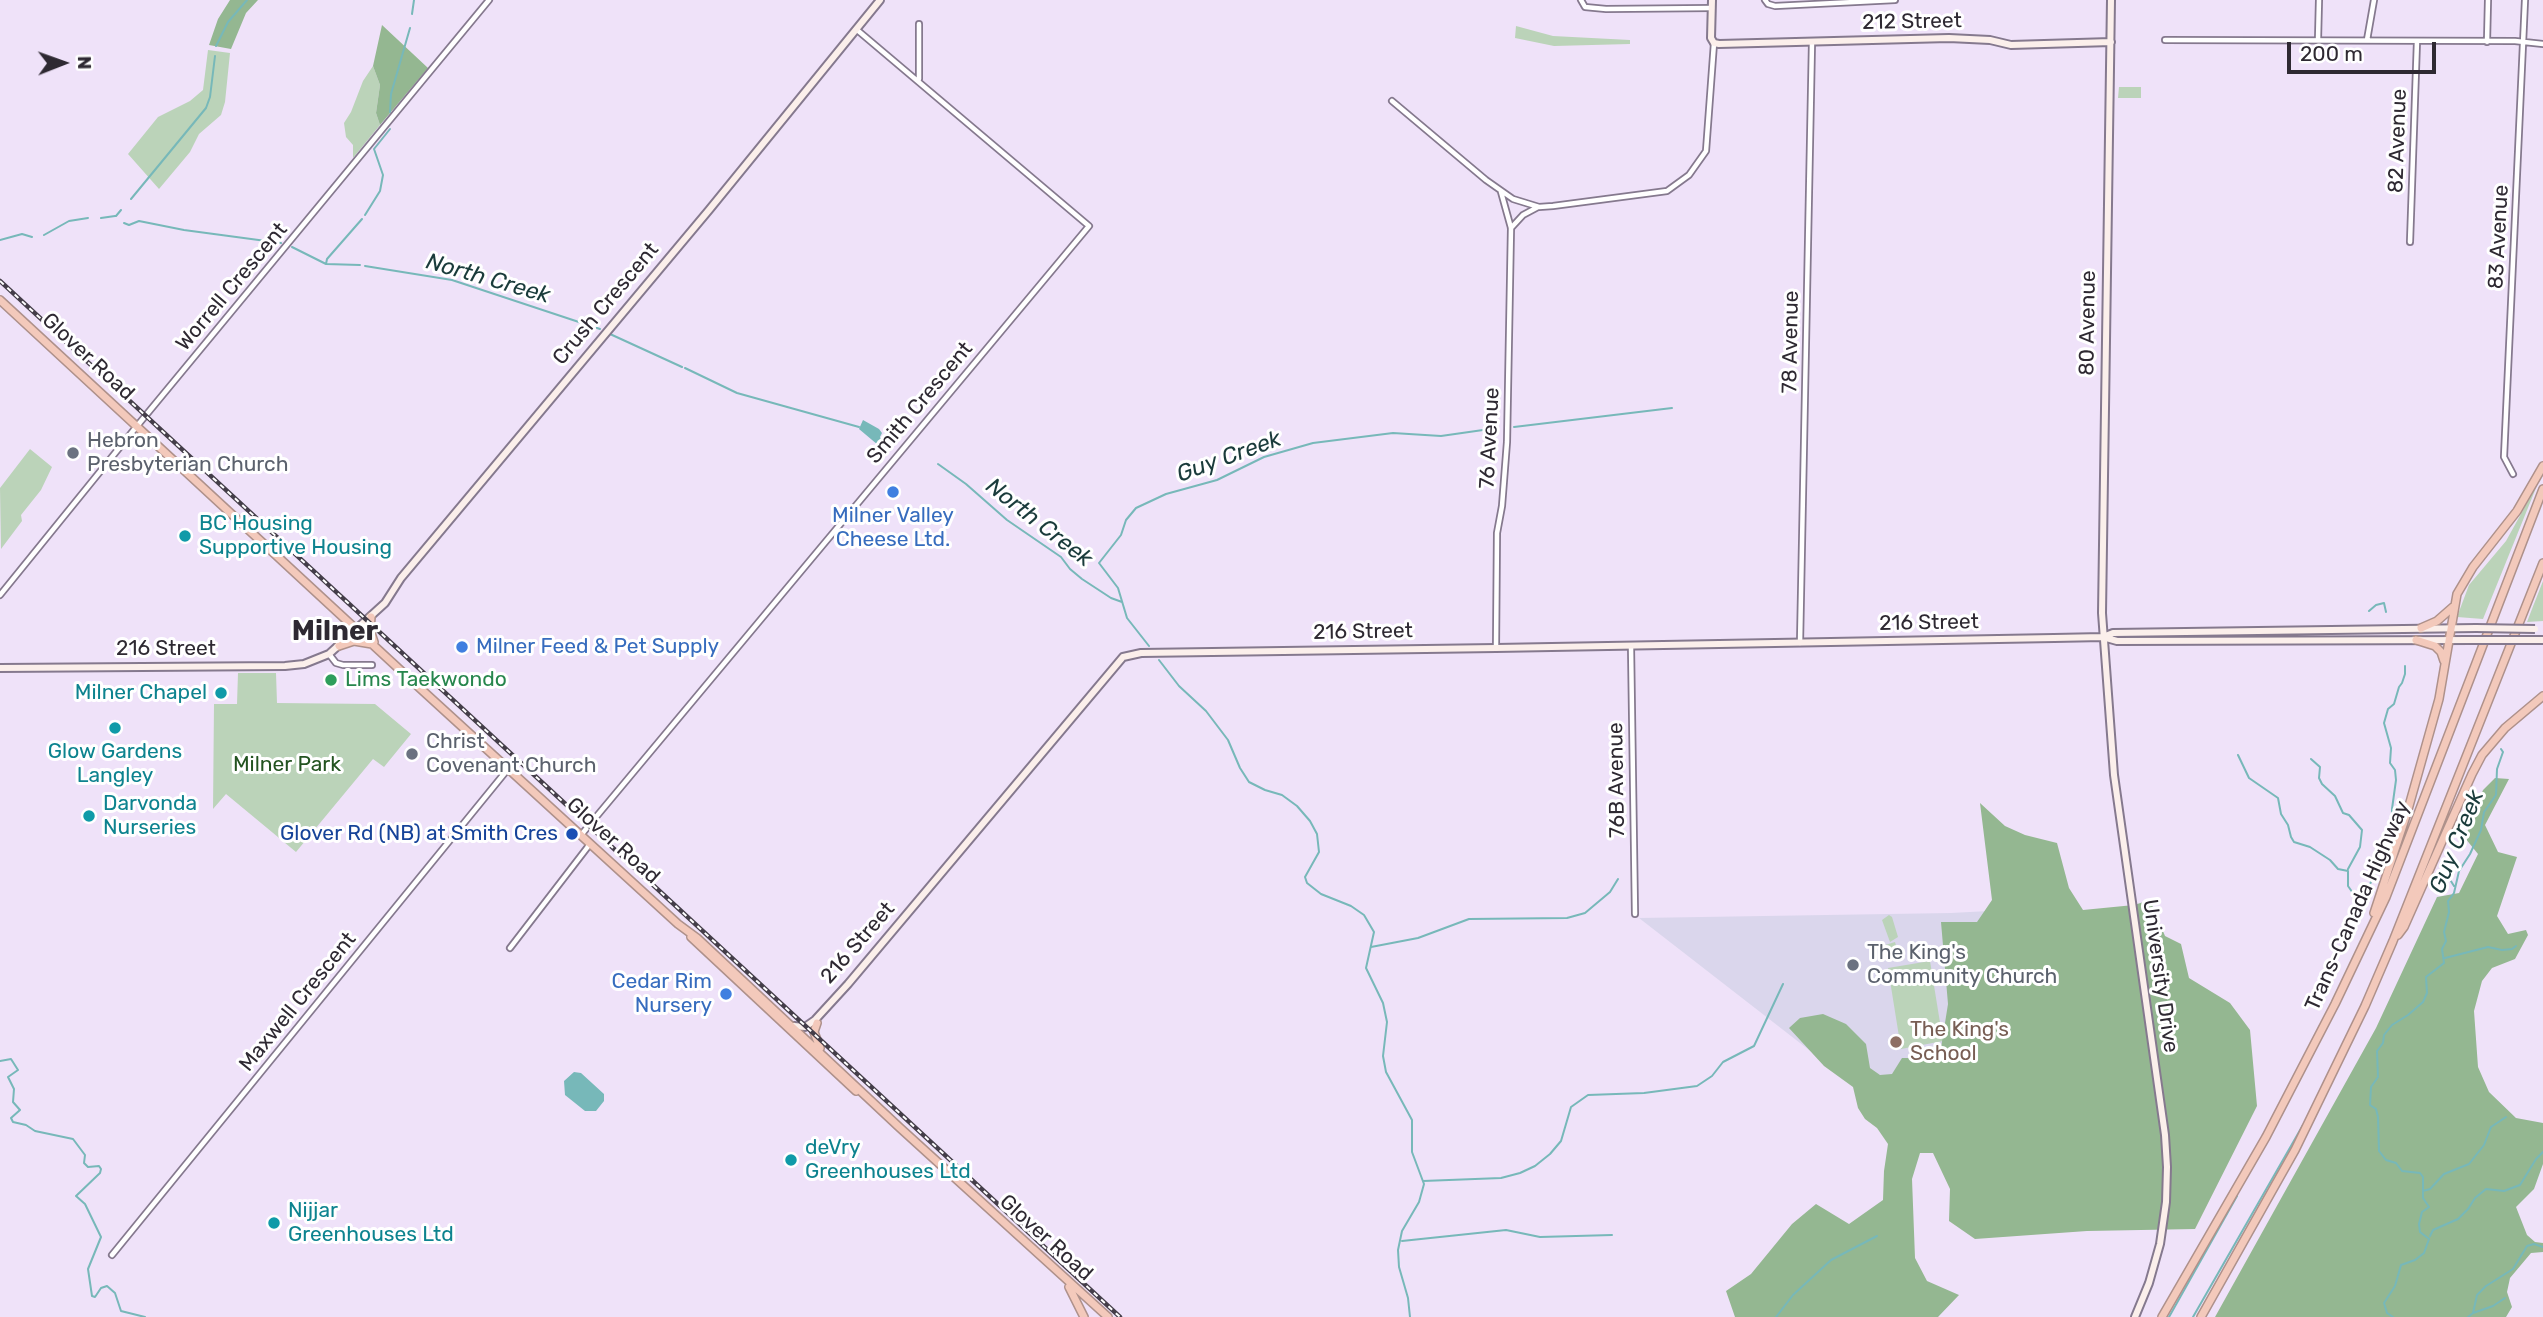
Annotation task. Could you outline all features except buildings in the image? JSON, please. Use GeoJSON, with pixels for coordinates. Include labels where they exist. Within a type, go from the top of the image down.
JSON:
{"type":"FeatureCollection","features":[{"type":"Feature","properties":{"kind":"highway","name":"Glover Road"},"geometry":{"type":"LineString","coordinates":[[0,300],[678,924],[701,949],[793,1029],[834,1072],[899,1127]]}},
{"type":"Feature","properties":{"kind":"highway"},"geometry":{"type":"LineString","coordinates":[[2365,941],[2418,774],[2445,672],[2453,606],[2457,594],[2517,511],[2543,466]]}},
{"type":"Feature","properties":{"kind":"highway","name":"Trans-Canada Highway"},"geometry":{"type":"LineString","coordinates":[[2162,1317],[2266,1137],[2365,941],[2401,861],[2543,489]]}},
{"type":"Feature","properties":{"kind":"highway","name":"Trans-Canada Highway"},"geometry":{"type":"LineString","coordinates":[[2200,1317],[2295,1150],[2351,1037],[2393,941],[2543,564]]}},
{"type":"Feature","properties":{"kind":"highway"},"geometry":{"type":"LineString","coordinates":[[2421,628],[2437,621],[2453,606]]}},
{"type":"Feature","properties":{"kind":"highway"},"geometry":{"type":"LineString","coordinates":[[371,617],[370,630],[376,646]]}},
{"type":"Feature","properties":{"kind":"highway"},"geometry":{"type":"LineString","coordinates":[[2416,640],[2438,649],[2443,658],[2445,672]]}},
{"type":"Feature","properties":{"kind":"highway"},"geometry":{"type":"LineString","coordinates":[[339,646],[354,641],[376,646]]}},
{"type":"Feature","properties":{"kind":"highway"},"geometry":{"type":"LineString","coordinates":[[2393,941],[2404,927],[2482,755],[2505,728],[2543,696]]}},
{"type":"Feature","properties":{"kind":"highway"},"geometry":{"type":"LineString","coordinates":[[817,1023],[814,1032],[817,1045],[834,1064]]}},
{"type":"Feature","properties":{"kind":"highway","name":"Glover Road"},"geometry":{"type":"LineString","coordinates":[[793,1029],[801,1033],[899,1127],[1108,1317]]}},
{"type":"Feature","properties":{"kind":"highway"},"geometry":{"type":"LineString","coordinates":[[1063,1278],[1084,1317]]}},
{"type":"Feature","properties":{"kind":"main road","name":"Crush Crescent"},"geometry":{"type":"LineString","coordinates":[[358,629],[385,603],[401,578],[880,0]]}},
{"type":"Feature","properties":{"kind":"main road"},"geometry":{"type":"LineString","coordinates":[[1712,0],[1711,38],[1714,43]]}},
{"type":"Feature","properties":{"kind":"main road","name":"80 Avenue"},"geometry":{"type":"LineString","coordinates":[[2103,637],[2106,267],[2112,0]]}},
{"type":"Feature","properties":{"kind":"main road","name":"212 Street"},"geometry":{"type":"LineString","coordinates":[[1714,43],[1949,38],[1990,40],[2011,45],[2111,42]]}},
{"type":"Feature","properties":{"kind":"main road","name":"216 Street"},"geometry":{"type":"LineString","coordinates":[[2103,637],[2113,633],[2421,628],[2539,629]]}},
{"type":"Feature","properties":{"kind":"main road","name":"216 Street"},"geometry":{"type":"LineString","coordinates":[[0,668],[304,664],[329,654],[358,629]]}},
{"type":"Feature","properties":{"kind":"main road","name":"216 Street"},"geometry":{"type":"LineString","coordinates":[[793,1029],[810,1025],[848,984],[1123,657],[1141,653],[2103,637],[2117,641],[2543,640]]}},
{"type":"Feature","properties":{"kind":"main road","name":"University Drive"},"geometry":{"type":"LineString","coordinates":[[2103,637],[2114,775],[2167,1159],[2162,1232],[2153,1269],[2135,1317]]}},
{"type":"Feature","properties":{"kind":"main road"},"geometry":{"type":"LineString","coordinates":[[801,1033],[810,1031],[848,984]]}},
{"type":"Feature","properties":{"kind":"street","name":"Worrell Crescent"},"geometry":{"type":"LineString","coordinates":[[0,595],[489,0]]}},
{"type":"Feature","properties":{"kind":"street"},"geometry":{"type":"LineString","coordinates":[[1766,2],[1775,6],[1895,0]]}},
{"type":"Feature","properties":{"kind":"street"},"geometry":{"type":"LineString","coordinates":[[2318,40],[2319,0]]}},
{"type":"Feature","properties":{"kind":"street"},"geometry":{"type":"LineString","coordinates":[[2367,40],[2374,0]]}},
{"type":"Feature","properties":{"kind":"street"},"geometry":{"type":"LineString","coordinates":[[2487,41],[2488,0]]}},
{"type":"Feature","properties":{"kind":"street","name":"83 Avenue"},"geometry":{"type":"LineString","coordinates":[[2513,474],[2504,457],[2525,0]]}},
{"type":"Feature","properties":{"kind":"street"},"geometry":{"type":"LineString","coordinates":[[1580,1],[1589,8],[1605,9],[1712,8]]}},
{"type":"Feature","properties":{"kind":"street"},"geometry":{"type":"LineString","coordinates":[[919,24],[919,80]]}},
{"type":"Feature","properties":{"kind":"street","name":"Smith Crescent"},"geometry":{"type":"LineString","coordinates":[[580,835],[1089,226],[856,29]]}},
{"type":"Feature","properties":{"kind":"street"},"geometry":{"type":"LineString","coordinates":[[2165,40],[2487,41],[2543,44]]}},
{"type":"Feature","properties":{"kind":"street","name":"82 Avenue"},"geometry":{"type":"LineString","coordinates":[[2410,242],[2417,41]]}},
{"type":"Feature","properties":{"kind":"street","name":"78 Avenue"},"geometry":{"type":"LineString","coordinates":[[1800,643],[1812,42]]}},
{"type":"Feature","properties":{"kind":"street"},"geometry":{"type":"LineString","coordinates":[[1392,101],[1513,199],[1539,206],[1667,191],[1689,175],[1706,151],[1714,43]]}},
{"type":"Feature","properties":{"kind":"street","name":"76 Avenue"},"geometry":{"type":"LineString","coordinates":[[1496,648],[1497,533],[1507,442],[1511,228],[1501,191]]}},
{"type":"Feature","properties":{"kind":"street"},"geometry":{"type":"LineString","coordinates":[[1511,228],[1523,215],[1539,206]]}},
{"type":"Feature","properties":{"kind":"street","name":"76B Avenue"},"geometry":{"type":"LineString","coordinates":[[1631,646],[1635,914]]}},
{"type":"Feature","properties":{"kind":"street"},"geometry":{"type":"LineString","coordinates":[[329,654],[336,663],[343,666],[373,665]]}},
{"type":"Feature","properties":{"kind":"street","name":"Maxwell Crescent"},"geometry":{"type":"LineString","coordinates":[[112,1255],[508,769]]}},
{"type":"Feature","properties":{"kind":"street"},"geometry":{"type":"LineString","coordinates":[[510,947],[590,844]]}},
{"type":"Feature","properties":{"kind":"shaded area"},"geometry":{"type":"Polygon","coordinates":[[[230,0],[258,0],[246,13],[231,49],[209,45],[218,19],[230,0]]]}},
{"type":"Feature","properties":{"kind":"shaded area"},"geometry":{"type":"Polygon","coordinates":[[[382,25],[428,68],[380,125],[376,113],[380,85],[373,66],[382,25]]]}},
{"type":"Feature","properties":{"kind":"shaded area"},"geometry":{"type":"Polygon","coordinates":[[[863,420],[879,429],[883,444],[878,445],[859,429],[863,420]]]}},
{"type":"Feature","properties":{"kind":"shaded area"},"geometry":{"type":"Polygon","coordinates":[[[2495,778],[2509,779],[2485,825],[2498,852],[2517,857],[2497,916],[2508,934],[2526,930],[2528,935],[2515,959],[2492,968],[2482,981],[2474,1011],[2478,1067],[2489,1092],[2516,1118],[2543,1123],[2543,1164],[2534,1189],[2516,1207],[2527,1235],[2535,1242],[2543,1243],[2543,1252],[2531,1253],[2510,1278],[2507,1292],[2512,1307],[2506,1317],[2215,1317],[2376,1028],[2437,897],[2459,893],[2478,854],[2465,838],[2483,790],[2495,778]]]}},
{"type":"Feature","properties":{"kind":"shaded area"},"geometry":{"type":"Polygon","coordinates":[[[1980,803],[2005,826],[2025,835],[2057,843],[2069,888],[2083,910],[2134,905],[2150,900],[2165,936],[2181,944],[2189,978],[2230,1003],[2250,1030],[2257,1106],[2195,1229],[2087,1231],[1975,1239],[1949,1221],[1950,1189],[1933,1153],[1920,1153],[1912,1179],[1915,1258],[1927,1281],[1959,1295],[1938,1317],[1735,1317],[1726,1291],[1751,1274],[1792,1224],[1816,1204],[1849,1224],[1883,1200],[1888,1144],[1858,1108],[1853,1087],[1824,1066],[1789,1028],[1800,1018],[1823,1014],[1846,1024],[1866,1044],[1870,1068],[1880,1075],[1892,1074],[1902,1058],[1919,1058],[1941,1048],[1948,1004],[1941,922],[1977,922],[1992,900],[1980,803]]]}},
{"type":"Feature","properties":{"kind":"shaded area","name":"The King's School"},"geometry":{"type":"Polygon","coordinates":[[[1989,911],[1943,1154],[1639,918],[1951,913],[1989,911]]]}},
{"type":"Feature","properties":{"kind":"shaded area"},"geometry":{"type":"Polygon","coordinates":[[[574,1072],[581,1073],[604,1094],[604,1101],[596,1111],[585,1111],[565,1095],[564,1081],[574,1072]]]}},
{"type":"Feature","properties":{"kind":"green space"},"geometry":{"type":"Polygon","coordinates":[[[1516,26],[1553,36],[1630,40],[1630,44],[1554,46],[1515,38],[1516,26]]]}},
{"type":"Feature","properties":{"kind":"green space"},"geometry":{"type":"Polygon","coordinates":[[[208,50],[230,53],[221,115],[199,134],[190,152],[159,189],[128,154],[158,117],[190,101],[203,90],[208,50]]]}},
{"type":"Feature","properties":{"kind":"green space"},"geometry":{"type":"Polygon","coordinates":[[[373,66],[380,85],[376,113],[380,125],[353,158],[353,145],[346,137],[344,123],[363,81],[373,66]]]}},
{"type":"Feature","properties":{"kind":"green space"},"geometry":{"type":"Polygon","coordinates":[[[2119,87],[2141,87],[2141,98],[2118,98],[2119,87]]]}},
{"type":"Feature","properties":{"kind":"green space"},"geometry":{"type":"Polygon","coordinates":[[[30,449],[52,467],[41,490],[21,515],[22,521],[1,549],[0,488],[30,449]]]}},
{"type":"Feature","properties":{"kind":"green space"},"geometry":{"type":"Polygon","coordinates":[[[2538,483],[2483,619],[2457,617],[2469,585],[2506,541],[2538,483]]]}},
{"type":"Feature","properties":{"kind":"green space"},"geometry":{"type":"Polygon","coordinates":[[[2543,581],[2543,621],[2527,622],[2532,609],[2543,581]]]}},
{"type":"Feature","properties":{"kind":"green space","name":"Milner Park"},"geometry":{"type":"Polygon","coordinates":[[[238,673],[276,673],[277,703],[375,704],[411,734],[384,767],[373,759],[296,852],[226,794],[213,809],[214,704],[237,704],[238,673]]]}},
{"type":"Feature","properties":{"kind":"green space"},"geometry":{"type":"Polygon","coordinates":[[[1889,915],[1898,937],[1890,942],[1882,920],[1889,915]]]}},
{"type":"Feature","properties":{"kind":"green space"},"geometry":{"type":"Polygon","coordinates":[[[1895,942],[1899,956],[1887,960],[1882,946],[1895,942]]]}},
{"type":"Feature","properties":{"kind":"green space"},"geometry":{"type":"Polygon","coordinates":[[[1930,961],[1943,1041],[1901,1049],[1888,968],[1930,961]]]}},
{"type":"Feature","properties":{"kind":"waterway"},"geometry":{"type":"LineString","coordinates":[[216,46],[228,22],[247,0]]}},
{"type":"Feature","properties":{"kind":"waterway"},"geometry":{"type":"LineString","coordinates":[[412,14],[414,0]]}},
{"type":"Feature","properties":{"kind":"waterway"},"geometry":{"type":"LineString","coordinates":[[390,112],[391,94],[410,28]]}},
{"type":"Feature","properties":{"kind":"waterway"},"geometry":{"type":"LineString","coordinates":[[131,199],[206,108],[215,56]]}},
{"type":"Feature","properties":{"kind":"waterway"},"geometry":{"type":"LineString","coordinates":[[365,215],[380,191],[383,175],[374,149],[390,129]]}},
{"type":"Feature","properties":{"kind":"waterway"},"geometry":{"type":"LineString","coordinates":[[116,216],[121,210]]}},
{"type":"Feature","properties":{"kind":"waterway","name":"North Creek"},"geometry":{"type":"LineString","coordinates":[[101,218],[115,216]]}},
{"type":"Feature","properties":{"kind":"waterway","name":"North Creek"},"geometry":{"type":"LineString","coordinates":[[44,235],[69,221],[88,218]]}},
{"type":"Feature","properties":{"kind":"waterway"},"geometry":{"type":"LineString","coordinates":[[326,264],[327,259],[362,219]]}},
{"type":"Feature","properties":{"kind":"waterway","name":"North Creek"},"geometry":{"type":"LineString","coordinates":[[124,223],[129,225],[139,221],[281,243]]}},
{"type":"Feature","properties":{"kind":"waterway","name":"North Creek"},"geometry":{"type":"LineString","coordinates":[[0,240],[22,234],[32,237]]}},
{"type":"Feature","properties":{"kind":"waterway","name":"North Creek"},"geometry":{"type":"LineString","coordinates":[[292,247],[326,264],[360,265]]}},
{"type":"Feature","properties":{"kind":"waterway","name":"North Creek"},"geometry":{"type":"LineString","coordinates":[[365,266],[452,280],[600,329]]}},
{"type":"Feature","properties":{"kind":"waterway","name":"North Creek"},"geometry":{"type":"LineString","coordinates":[[610,334],[682,367]]}},
{"type":"Feature","properties":{"kind":"waterway","name":"North Creek"},"geometry":{"type":"LineString","coordinates":[[685,368],[737,393],[859,427]]}},
{"type":"Feature","properties":{"kind":"waterway","name":"Guy Creek"},"geometry":{"type":"LineString","coordinates":[[1514,427],[1672,408]]}},
{"type":"Feature","properties":{"kind":"waterway","name":"Guy Creek"},"geometry":{"type":"LineString","coordinates":[[1149,646],[1127,618],[1118,588],[1099,563],[1121,535],[1126,520],[1136,508],[1166,494],[1217,480],[1264,457],[1313,443],[1393,433],[1441,436],[1497,428]]}},
{"type":"Feature","properties":{"kind":"waterway","name":"North Creek"},"geometry":{"type":"LineString","coordinates":[[938,464],[966,484],[1007,520],[1061,557],[1082,579],[1122,602]]}},
{"type":"Feature","properties":{"kind":"waterway"},"geometry":{"type":"LineString","coordinates":[[2369,611],[2384,603],[2386,612]]}},
{"type":"Feature","properties":{"kind":"waterway","name":"Guy Creek"},"geometry":{"type":"LineString","coordinates":[[1159,660],[1179,686],[1206,711],[1228,740],[1249,782],[1282,795],[1297,806],[1310,821],[1317,834],[1319,852],[1305,877],[1307,883],[1321,894],[1351,906],[1364,915],[1374,932],[1366,968],[1383,1003],[1387,1022],[1383,1056],[1386,1072],[1412,1120],[1412,1152],[1424,1184],[1419,1202],[1402,1231],[1398,1250],[1410,1317]]}},
{"type":"Feature","properties":{"kind":"waterway"},"geometry":{"type":"LineString","coordinates":[[2396,818],[2392,815],[2395,770],[2390,763],[2391,748],[2384,723],[2402,683],[2405,666]]}},
{"type":"Feature","properties":{"kind":"waterway","name":"Guy Creek"},"geometry":{"type":"LineString","coordinates":[[2393,1317],[2387,1313],[2384,1303],[2395,1286],[2401,1265],[2424,1253],[2429,1239],[2420,1232],[2419,1224],[2422,1212],[2429,1207],[2423,1198],[2423,1177],[2420,1173],[2402,1171],[2396,1163],[2386,1160],[2379,1151],[2378,1117],[2376,1109],[2370,1105],[2371,1087],[2378,1077],[2377,1051],[2392,1025],[2423,1002],[2427,993],[2426,977],[2444,963],[2442,949],[2446,941],[2444,932],[2449,912],[2448,901],[2454,893],[2459,871],[2481,830],[2484,812],[2496,795],[2497,769],[2503,752],[2501,749]]}},
{"type":"Feature","properties":{"kind":"waterway"},"geometry":{"type":"LineString","coordinates":[[2238,755],[2249,778],[2278,798],[2281,814],[2294,842],[2310,847],[2330,860],[2338,869],[2348,871],[2348,886],[2355,896],[2362,896],[2368,891],[2392,815]]}},
{"type":"Feature","properties":{"kind":"waterway"},"geometry":{"type":"LineString","coordinates":[[2311,759],[2320,767],[2319,778],[2322,784],[2335,796],[2343,813],[2349,815],[2362,830],[2360,847],[2348,869]]}},
{"type":"Feature","properties":{"kind":"waterway"},"geometry":{"type":"LineString","coordinates":[[2449,878],[2454,886]]}},
{"type":"Feature","properties":{"kind":"waterway"},"geometry":{"type":"LineString","coordinates":[[1371,947],[1418,938],[1469,919],[1567,918],[1585,913],[1610,892],[1618,879]]}},
{"type":"Feature","properties":{"kind":"waterway"},"geometry":{"type":"LineString","coordinates":[[2445,958],[2488,947],[2502,950],[2516,946]]}},
{"type":"Feature","properties":{"kind":"waterway"},"geometry":{"type":"LineString","coordinates":[[1423,1181],[1501,1178],[1535,1166],[1561,1141],[1571,1107],[1588,1095],[1644,1093],[1697,1086],[1712,1076],[1723,1062],[1754,1046],[1783,984]]}},
{"type":"Feature","properties":{"kind":"waterway"},"geometry":{"type":"LineString","coordinates":[[0,1061],[11,1059],[18,1070],[8,1077],[14,1089],[13,1102],[20,1110],[11,1118],[13,1122],[26,1125],[35,1131],[73,1139],[85,1155],[84,1163],[88,1167],[99,1166],[101,1169],[76,1196],[85,1204],[101,1237],[88,1269],[92,1296],[95,1297],[101,1288],[107,1286],[115,1293],[121,1311],[145,1317]]}},
{"type":"Feature","properties":{"kind":"waterway"},"geometry":{"type":"LineString","coordinates":[[2423,1191],[2430,1189],[2444,1174],[2469,1164],[2484,1145],[2491,1127],[2506,1117]]}},
{"type":"Feature","properties":{"kind":"waterway"},"geometry":{"type":"LineString","coordinates":[[2193,1317],[2303,1125]]}},
{"type":"Feature","properties":{"kind":"waterway"},"geometry":{"type":"LineString","coordinates":[[2430,1236],[2433,1230],[2458,1219],[2486,1189],[2504,1191],[2520,1185],[2543,1152]]}},
{"type":"Feature","properties":{"kind":"waterway"},"geometry":{"type":"LineString","coordinates":[[2169,1317],[2237,1196]]}},
{"type":"Feature","properties":{"kind":"waterway"},"geometry":{"type":"LineString","coordinates":[[1402,1241],[1506,1230],[1540,1237],[1612,1235]]}},
{"type":"Feature","properties":{"kind":"waterway"},"geometry":{"type":"LineString","coordinates":[[1776,1317],[1793,1295],[1831,1260],[1877,1236]]}},
{"type":"Feature","properties":{"kind":"waterway"},"geometry":{"type":"LineString","coordinates":[[2468,1317],[2473,1313],[2477,1295],[2513,1269],[2527,1246],[2534,1244],[2543,1247]]}},
{"type":"Feature","properties":{"kind":"waterway"},"geometry":{"type":"LineString","coordinates":[[2473,1313],[2493,1306],[2505,1298]]}},
{"type":"Feature","properties":{"kind":"railway"},"geometry":{"type":"LineString","coordinates":[[0,281],[1120,1317]]}},
{"type":"Feature","properties":{"kind":"place","name":"Hebron Presbyterian Church"},"geometry":{"type":"Point","coordinates":[73,453]}},
{"type":"Feature","properties":{"kind":"place","name":"Milner Valley Cheese Ltd."},"geometry":{"type":"Point","coordinates":[893,492]}},
{"type":"Feature","properties":{"kind":"place","name":"BC Housing Supportive Housing"},"geometry":{"type":"Point","coordinates":[185,536]}},
{"type":"Feature","properties":{"kind":"place","name":"Milner Feed & Pet Supply"},"geometry":{"type":"Point","coordinates":[462,647]}},
{"type":"Feature","properties":{"kind":"place","name":"Lims Taekwondo"},"geometry":{"type":"Point","coordinates":[331,680]}},
{"type":"Feature","properties":{"kind":"place","name":"Milner Chapel"},"geometry":{"type":"Point","coordinates":[221,693]}},
{"type":"Feature","properties":{"kind":"place","name":"Glow Gardens Langley"},"geometry":{"type":"Point","coordinates":[115,728]}},
{"type":"Feature","properties":{"kind":"place","name":"Christ Covenant Church"},"geometry":{"type":"Point","coordinates":[412,754]}},
{"type":"Feature","properties":{"kind":"place","name":"Darvonda Nurseries"},"geometry":{"type":"Point","coordinates":[89,816]}},
{"type":"Feature","properties":{"kind":"place","name":"Glover Rd (NB) at Smith Cres"},"geometry":{"type":"Point","coordinates":[572,834]}},
{"type":"Feature","properties":{"kind":"place","name":"The King's Community Church"},"geometry":{"type":"Point","coordinates":[1853,965]}},
{"type":"Feature","properties":{"kind":"place","name":"Cedar Rim Nursery"},"geometry":{"type":"Point","coordinates":[726,994]}},
{"type":"Feature","properties":{"kind":"place","name":"The King's School"},"geometry":{"type":"Point","coordinates":[1896,1042]}},
{"type":"Feature","properties":{"kind":"place","name":"deVry Greenhouses Ltd"},"geometry":{"type":"Point","coordinates":[791,1160]}},
{"type":"Feature","properties":{"kind":"place","name":"Nijjar Greenhouses Ltd"},"geometry":{"type":"Point","coordinates":[274,1223]}},
{"type":"Feature","properties":{"kind":"district","name":"Milner"},"geometry":{"type":"Point","coordinates":[335,632]}}]}
